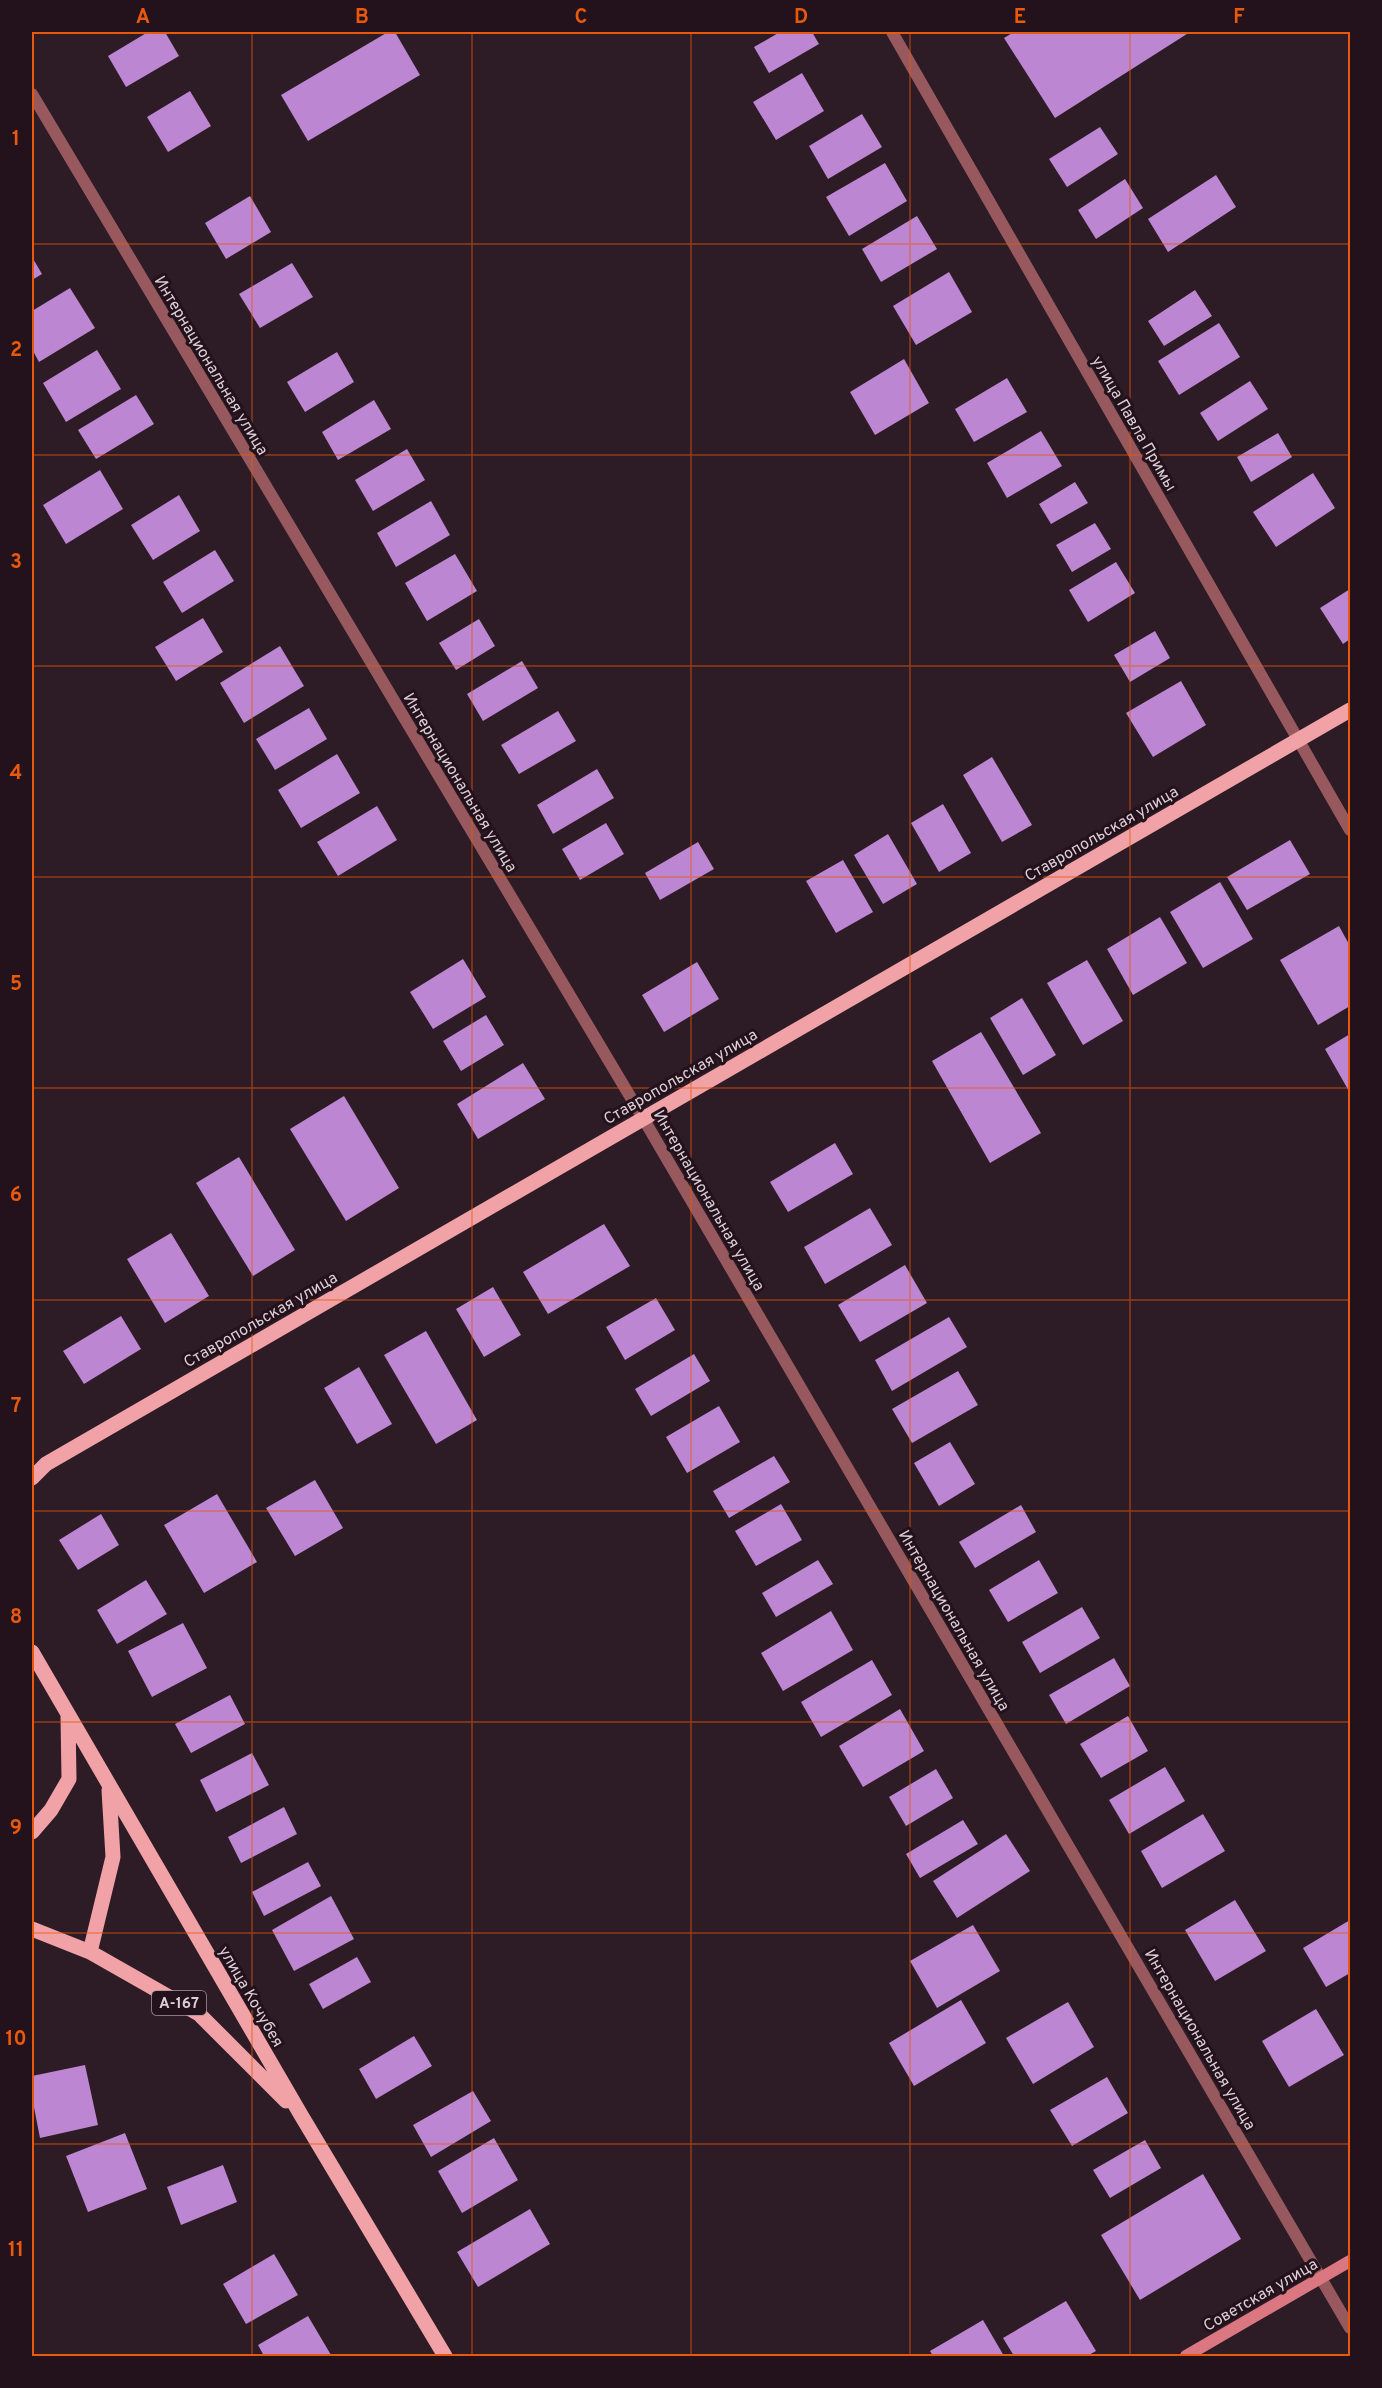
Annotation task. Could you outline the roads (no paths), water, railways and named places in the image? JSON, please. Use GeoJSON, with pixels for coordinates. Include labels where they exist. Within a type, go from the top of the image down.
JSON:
{"type":"FeatureCollection","features":[{"type":"Feature","properties":{"kind":"main road","name":"Ставропольская улица"},"geometry":{"type":"LineString","coordinates":[[32,1477],[46,1464],[1350,710]]}},
{"type":"Feature","properties":{"kind":"main road","name":"улица Кочубея"},"geometry":{"type":"LineString","coordinates":[[32,1652],[301,2115],[445,2356]]}},
{"type":"Feature","properties":{"kind":"main road"},"geometry":{"type":"LineString","coordinates":[[32,1832],[51,1810],[69,1779],[68,1714]]}},
{"type":"Feature","properties":{"kind":"main road"},"geometry":{"type":"LineString","coordinates":[[90,1952],[114,1857],[109,1785]]}},
{"type":"Feature","properties":{"kind":"main road","name":"А-167"},"geometry":{"type":"LineString","coordinates":[[32,1929],[90,1952],[199,2014],[301,2115]]}},
{"type":"Feature","properties":{"kind":"street","name":"улица Павла Примы"},"geometry":{"type":"LineString","coordinates":[[892,32],[1350,831]]}},
{"type":"Feature","properties":{"kind":"street","name":"Интернациональная улица"},"geometry":{"type":"LineString","coordinates":[[32,94],[643,1118],[1350,2328]]}},
{"type":"Feature","properties":{"kind":"street","name":"Советская улица"},"geometry":{"type":"LineString","coordinates":[[1186,2356],[1350,2260]]}}]}
